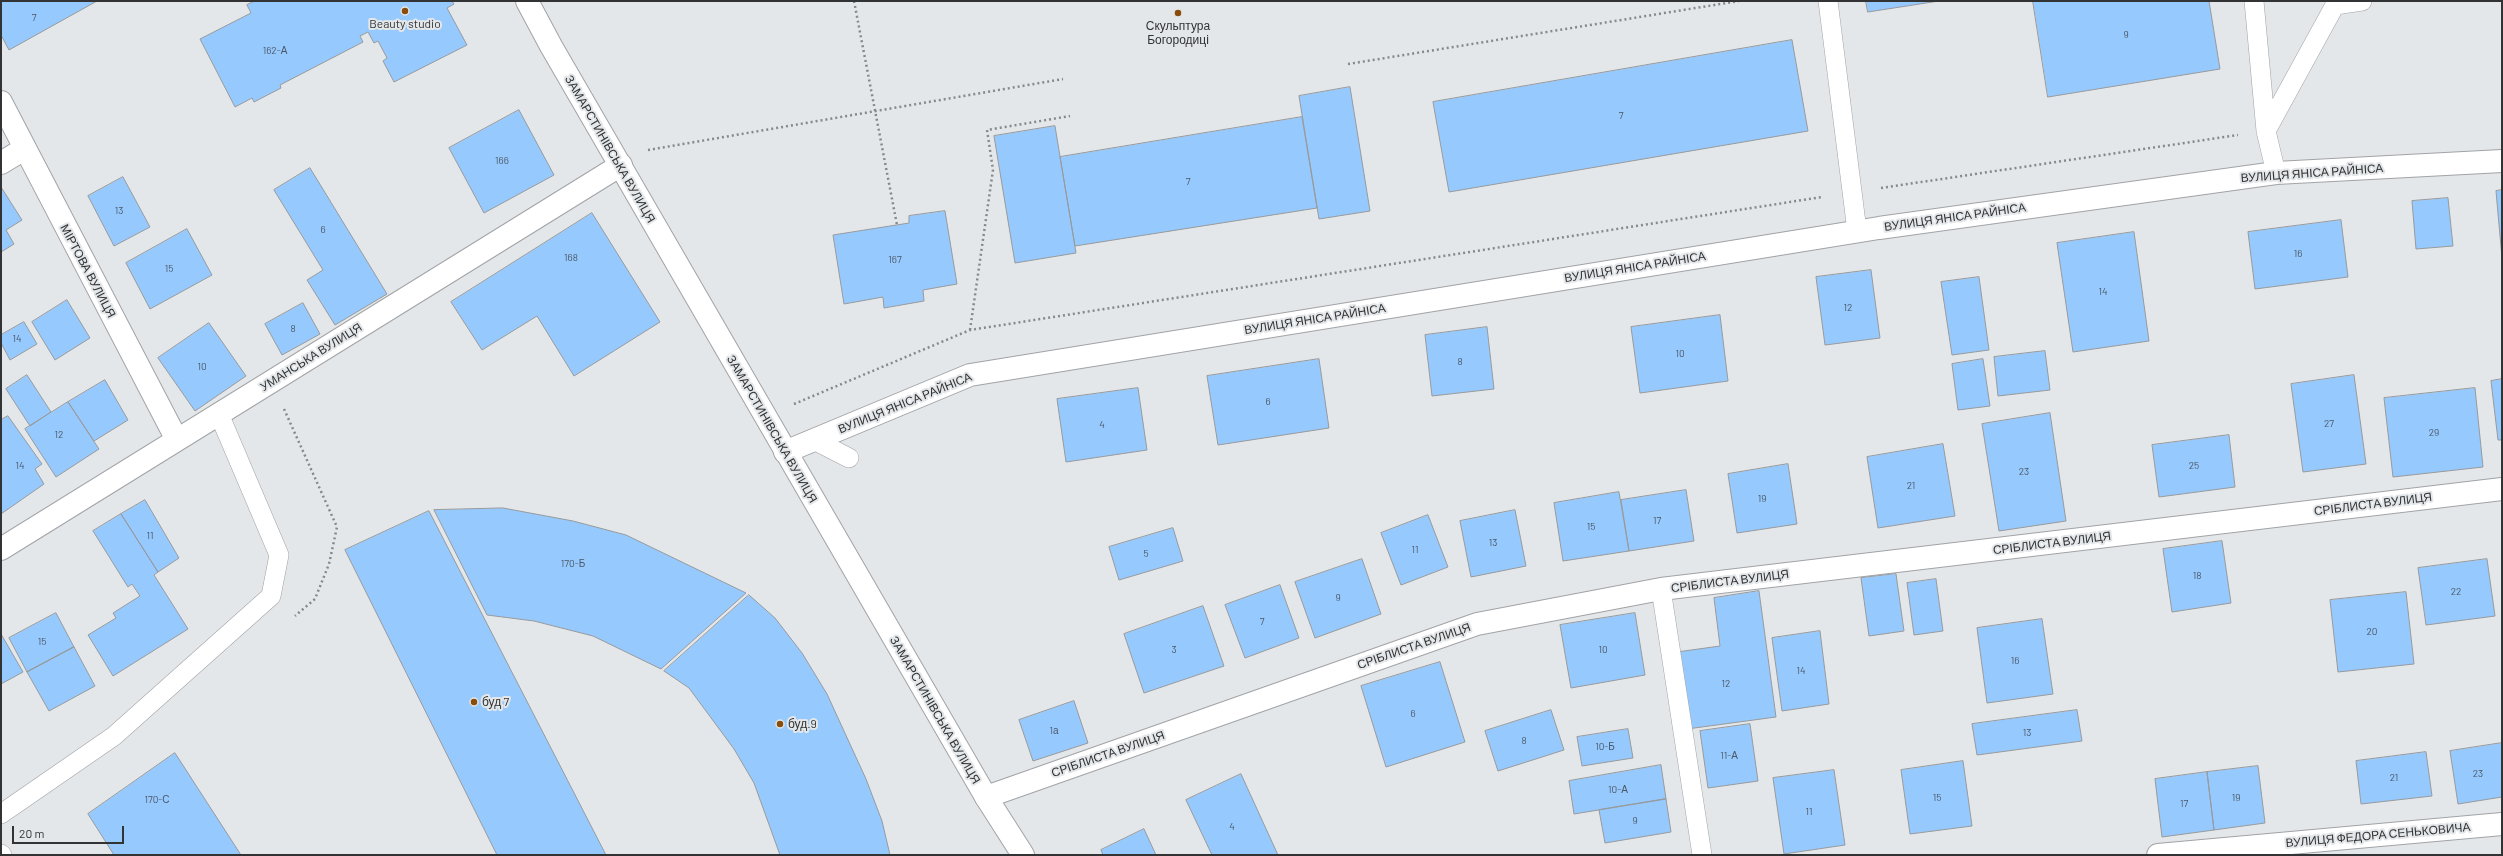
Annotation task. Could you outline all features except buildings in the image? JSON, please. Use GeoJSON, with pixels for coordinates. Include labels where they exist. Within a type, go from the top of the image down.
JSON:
{"type":"FeatureCollection","features":[{"type":"Feature","properties":{"kind":"street","name":"ЗАМАРСТИНІВСЬКА ВУЛИЦЯ"},"geometry":{"type":"LineString","coordinates":[[527,1],[550,46],[620,165],[784,452],[986,797],[1023,855]]}},
{"type":"Feature","properties":{"kind":"street","name":"МІРТОВА ВУЛИЦЯ"},"geometry":{"type":"LineString","coordinates":[[1,102],[24,149],[177,440]]}},
{"type":"Feature","properties":{"kind":"street"},"geometry":{"type":"LineString","coordinates":[[1,163],[24,149]]}},
{"type":"Feature","properties":{"kind":"street","name":"ВУЛИЦЯ ЯНІСА РАЙНІСА"},"geometry":{"type":"LineString","coordinates":[[784,452],[970,375],[1857,231],[2276,173],[2502,161]]}},
{"type":"Feature","properties":{"kind":"street","name":"УМАНСЬКА ВУЛИЦЯ"},"geometry":{"type":"LineString","coordinates":[[1,549],[620,165]]}},
{"type":"Feature","properties":{"kind":"street","name":"СРІБЛИСТА ВУЛИЦЯ"},"geometry":{"type":"LineString","coordinates":[[986,797],[1477,624],[1661,589],[2502,489]]}},
{"type":"Feature","properties":{"kind":"street","name":"ВУЛИЦЯ ФЕДОРА СЕНЬКОВИЧА"},"geometry":{"type":"LineString","coordinates":[[2158,855],[2502,824]]}},
{"type":"Feature","properties":{"kind":"lane"},"geometry":{"type":"LineString","coordinates":[[1828,1],[1857,231]]}},
{"type":"Feature","properties":{"kind":"lane"},"geometry":{"type":"LineString","coordinates":[[2254,1],[2266,131],[2276,173]]}},
{"type":"Feature","properties":{"kind":"lane"},"geometry":{"type":"LineString","coordinates":[[2266,131],[2335,5],[2362,1]]}},
{"type":"Feature","properties":{"kind":"lane"},"geometry":{"type":"LineString","coordinates":[[1,814],[114,736],[271,596],[279,555],[219,414]]}},
{"type":"Feature","properties":{"kind":"lane"},"geometry":{"type":"LineString","coordinates":[[814,440],[849,458]]}},
{"type":"Feature","properties":{"kind":"lane"},"geometry":{"type":"LineString","coordinates":[[1661,589],[1702,855]]}},
{"type":"Feature","properties":{"kind":"path"},"geometry":{"type":"LineString","coordinates":[[854,1],[897,225]]}},
{"type":"Feature","properties":{"kind":"path"},"geometry":{"type":"LineString","coordinates":[[1348,64],[1739,1]]}},
{"type":"Feature","properties":{"kind":"path"},"geometry":{"type":"LineString","coordinates":[[644,151],[1063,78]]}},
{"type":"Feature","properties":{"kind":"path"},"geometry":{"type":"LineString","coordinates":[[970,330],[993,170],[987,130],[1070,116]]}},
{"type":"Feature","properties":{"kind":"path"},"geometry":{"type":"LineString","coordinates":[[792,404],[970,330],[1852,192],[2266,131]]}},
{"type":"Feature","properties":{"kind":"place","name":"Beauty studio"},"geometry":{"type":"Point","coordinates":[405,11]}},
{"type":"Feature","properties":{"kind":"place","name":"Скульптура Богородиці"},"geometry":{"type":"Point","coordinates":[1178,13]}},
{"type":"Feature","properties":{"kind":"place","name":"буд 7"},"geometry":{"type":"Point","coordinates":[474,702]}},
{"type":"Feature","properties":{"kind":"place","name":"буд.9"},"geometry":{"type":"Point","coordinates":[780,724]}}]}
